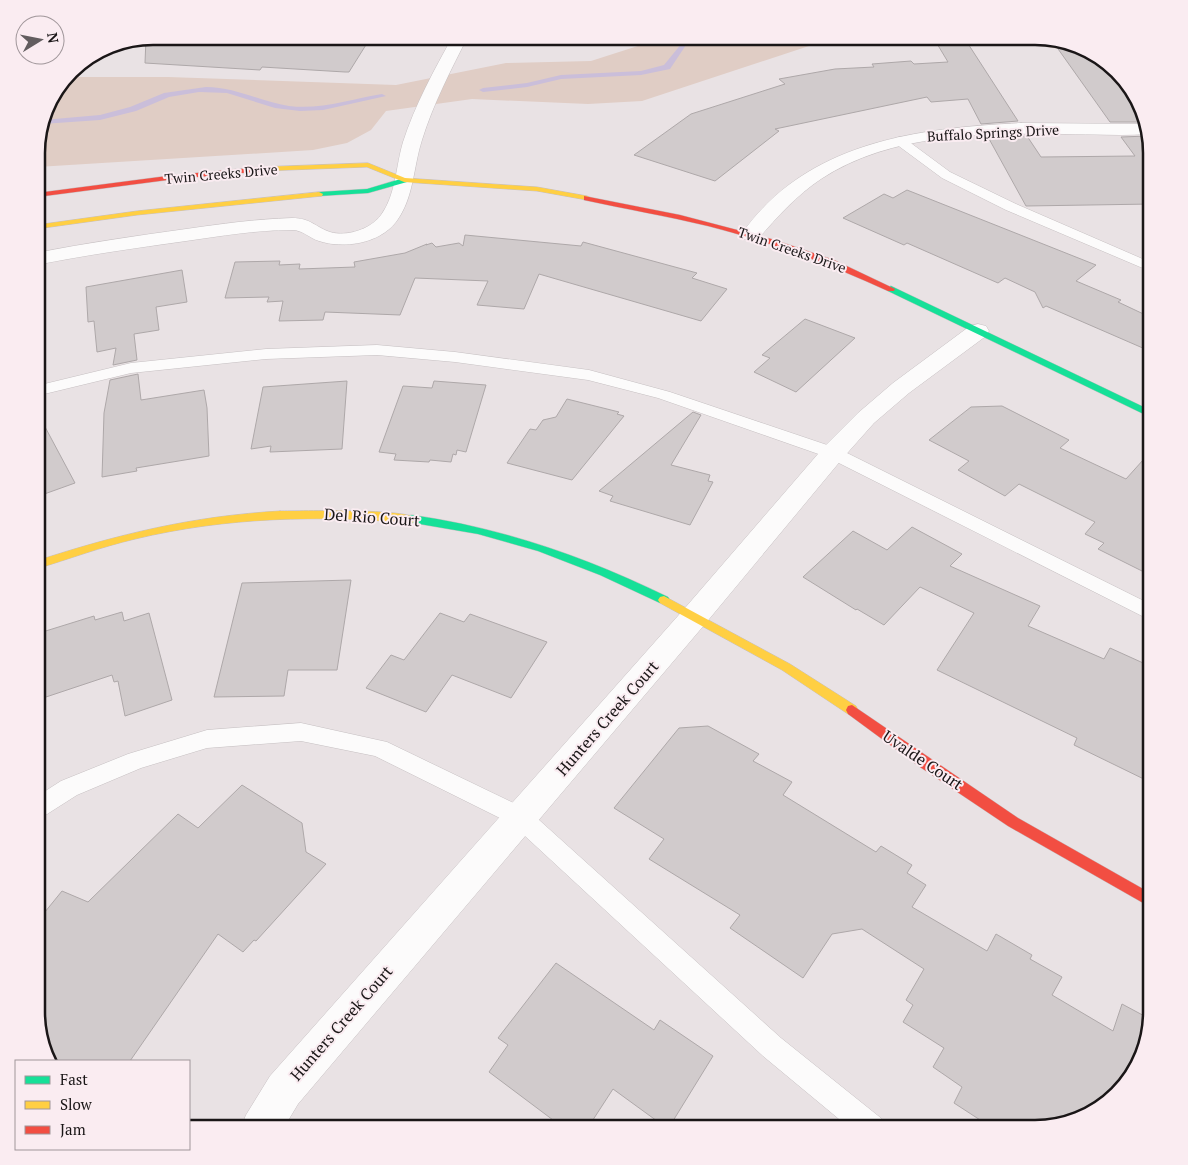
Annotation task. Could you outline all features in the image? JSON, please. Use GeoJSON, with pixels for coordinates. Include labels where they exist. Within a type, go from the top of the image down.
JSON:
{"type":"FeatureCollection","features":[{"type":"Feature","properties":{"kind":"street"},"geometry":{"type":"LineString","coordinates":[[45,257],[134,241],[293,224],[305,224],[329,238],[365,235],[379,228],[389,218],[404,180],[412,143],[434,86],[456,45]]}},
{"type":"Feature","properties":{"kind":"street","name":"Buffalo Springs Drive"},"geometry":{"type":"LineString","coordinates":[[751,235],[771,212],[816,174],[846,158],[900,141],[956,132],[1140,129]]}},
{"type":"Feature","properties":{"kind":"street","name":"Twin Creeks Drive"},"geometry":{"type":"LineString","coordinates":[[45,194],[175,177],[307,167],[368,165],[404,180],[537,189],[652,210],[751,235],[832,262],[1143,411]]}},
{"type":"Feature","properties":{"kind":"street","name":"Twin Creeks Drive"},"geometry":{"type":"LineString","coordinates":[[45,226],[137,212],[279,197],[368,191],[404,180]]}},
{"type":"Feature","properties":{"kind":"street","name":"Hunters Creek Court"},"geometry":{"type":"LineString","coordinates":[[266,1120],[284,1090],[695,616],[833,453],[866,418],[901,388],[978,331]]}},
{"type":"Feature","properties":{"kind":"street","name":"Del Rio Court"},"geometry":{"type":"LineString","coordinates":[[45,562],[116,540],[165,528],[211,521],[265,515],[364,514],[460,526],[519,540],[589,564],[695,616]]}},
{"type":"Feature","properties":{"kind":"street","name":"Uvalde Court"},"geometry":{"type":"LineString","coordinates":[[695,616],[827,692],[899,744],[1014,822],[1143,897]]}},
{"type":"Feature","properties":{"kind":"lane"},"geometry":{"type":"LineString","coordinates":[[900,141],[946,175],[1011,207],[1143,265]]}},
{"type":"Feature","properties":{"kind":"lane"},"geometry":{"type":"LineString","coordinates":[[1138,263],[1143,259]]}},
{"type":"Feature","properties":{"kind":"lane"},"geometry":{"type":"LineString","coordinates":[[45,389],[130,368],[266,354],[377,350],[455,357],[588,375],[664,395],[833,453],[1143,609]]}},
{"type":"Feature","properties":{"kind":"lane"},"geometry":{"type":"LineString","coordinates":[[45,803],[69,788],[136,760],[207,739],[301,732],[379,748],[520,817],[772,1047],[861,1120]]}},
{"type":"Feature","properties":{"kind":"shaded area"},"geometry":{"type":"Polygon","coordinates":[[[641,45],[812,45],[642,101],[588,104],[472,99],[386,111],[371,130],[347,143],[313,150],[45,167],[46,138],[53,111],[67,87],[77,77],[168,77],[396,85],[506,63],[591,61],[641,45]]]}},
{"type":"Feature","properties":{"kind":"shaded area"},"geometry":{"type":"Polygon","coordinates":[[[1033,45],[1043,45],[1067,50],[1033,45]]]}},
{"type":"Feature","properties":{"kind":"building"},"geometry":{"type":"Polygon","coordinates":[[[146,45],[366,45],[349,72],[262,67],[260,70],[145,63],[146,45]]]}},
{"type":"Feature","properties":{"kind":"building"},"geometry":{"type":"Polygon","coordinates":[[[938,45],[969,45],[1018,121],[981,124],[968,99],[931,102],[927,97],[775,129],[779,131],[715,181],[634,155],[691,114],[785,84],[779,79],[835,69],[874,67],[872,64],[911,61],[914,64],[948,62],[938,45]]]}},
{"type":"Feature","properties":{"kind":"building"},"geometry":{"type":"Polygon","coordinates":[[[1057,47],[1077,53],[1101,67],[1125,93],[1138,122],[1110,122],[1057,47]]]}},
{"type":"Feature","properties":{"kind":"building"},"geometry":{"type":"Polygon","coordinates":[[[1027,136],[1041,157],[1135,156],[1121,137],[1142,136],[1143,204],[1026,206],[988,137],[1027,136]]]}},
{"type":"Feature","properties":{"kind":"building"},"geometry":{"type":"Polygon","coordinates":[[[907,190],[1096,265],[1076,281],[1121,300],[1118,302],[1143,314],[1143,348],[1046,306],[1043,308],[1035,292],[1005,278],[998,283],[907,243],[904,245],[843,218],[884,194],[893,198],[907,190]]]}},
{"type":"Feature","properties":{"kind":"building"},"geometry":{"type":"Polygon","coordinates":[[[465,235],[581,246],[583,242],[697,273],[692,278],[727,289],[701,321],[539,274],[524,309],[477,305],[488,281],[415,278],[400,315],[325,312],[323,320],[279,321],[283,301],[267,302],[269,297],[225,298],[235,262],[280,261],[279,265],[300,264],[299,269],[355,267],[354,262],[405,253],[432,243],[436,247],[459,243],[463,246],[465,235]]]}},
{"type":"Feature","properties":{"kind":"building"},"geometry":{"type":"Polygon","coordinates":[[[182,270],[187,302],[156,307],[159,330],[134,334],[137,360],[113,365],[116,348],[97,352],[94,321],[88,322],[86,287],[182,270]]]}},
{"type":"Feature","properties":{"kind":"building"},"geometry":{"type":"Polygon","coordinates":[[[805,319],[855,338],[796,392],[754,372],[770,358],[762,355],[805,319]]]}},
{"type":"Feature","properties":{"kind":"building"},"geometry":{"type":"Polygon","coordinates":[[[138,374],[141,400],[204,390],[207,408],[209,456],[136,468],[137,471],[102,477],[104,413],[110,380],[138,374]]]}},
{"type":"Feature","properties":{"kind":"building"},"geometry":{"type":"Polygon","coordinates":[[[347,381],[342,449],[270,452],[271,446],[251,449],[263,387],[347,381]]]}},
{"type":"Feature","properties":{"kind":"building"},"geometry":{"type":"Polygon","coordinates":[[[434,381],[486,385],[466,452],[457,450],[456,455],[453,454],[451,462],[430,460],[429,462],[394,460],[396,454],[379,452],[403,386],[432,388],[434,381]]]}},
{"type":"Feature","properties":{"kind":"building"},"geometry":{"type":"Polygon","coordinates":[[[567,399],[619,412],[617,414],[624,416],[572,480],[507,463],[530,429],[536,430],[543,420],[556,417],[567,399]]]}},
{"type":"Feature","properties":{"kind":"building"},"geometry":{"type":"Polygon","coordinates":[[[1002,406],[1069,440],[1060,448],[1126,479],[1143,460],[1143,572],[1098,549],[1104,543],[1085,534],[1095,522],[1019,484],[1005,496],[958,470],[969,461],[929,440],[971,407],[1002,406]]]}},
{"type":"Feature","properties":{"kind":"building"},"geometry":{"type":"Polygon","coordinates":[[[693,412],[701,415],[671,465],[710,475],[708,481],[713,482],[690,525],[610,501],[613,496],[599,491],[693,412]]]}},
{"type":"Feature","properties":{"kind":"building"},"geometry":{"type":"Polygon","coordinates":[[[45,427],[75,483],[45,494],[45,427]]]}},
{"type":"Feature","properties":{"kind":"building"},"geometry":{"type":"Polygon","coordinates":[[[912,527],[962,554],[950,566],[1040,606],[1028,626],[1104,659],[1110,648],[1143,663],[1143,779],[1074,745],[1077,738],[937,670],[974,613],[920,587],[884,625],[803,577],[853,531],[887,550],[912,527]]]}},
{"type":"Feature","properties":{"kind":"building"},"geometry":{"type":"Polygon","coordinates":[[[351,580],[337,670],[288,670],[284,696],[214,697],[242,583],[351,580]]]}},
{"type":"Feature","properties":{"kind":"building"},"geometry":{"type":"Polygon","coordinates":[[[122,612],[124,621],[149,613],[172,700],[125,716],[118,681],[114,682],[112,675],[45,697],[45,631],[94,616],[95,620],[122,612]]]}},
{"type":"Feature","properties":{"kind":"building"},"geometry":{"type":"Polygon","coordinates":[[[440,613],[464,622],[470,614],[547,642],[511,698],[452,675],[426,712],[366,688],[391,655],[404,660],[440,613]]]}},
{"type":"Feature","properties":{"kind":"building"},"geometry":{"type":"Polygon","coordinates":[[[708,726],[759,754],[753,761],[792,782],[783,795],[876,852],[881,846],[912,865],[907,873],[926,885],[912,907],[987,951],[996,934],[1032,955],[1030,959],[1062,977],[1052,995],[1113,1031],[1122,1004],[1143,1015],[1137,1047],[1132,1060],[1121,1078],[1112,1089],[1095,1102],[1070,1114],[1043,1120],[980,1120],[954,1103],[962,1087],[933,1067],[944,1048],[903,1022],[913,1005],[906,1000],[924,969],[862,929],[832,934],[803,978],[730,928],[740,915],[649,859],[664,839],[614,808],[679,728],[708,726]]]}},
{"type":"Feature","properties":{"kind":"building"},"geometry":{"type":"Polygon","coordinates":[[[242,785],[302,823],[306,852],[326,864],[256,941],[254,940],[243,952],[218,934],[131,1060],[56,1060],[46,1027],[45,912],[62,891],[88,902],[178,814],[198,828],[242,785]]]}},
{"type":"Feature","properties":{"kind":"building"},"geometry":{"type":"Polygon","coordinates":[[[556,963],[654,1030],[660,1020],[713,1056],[674,1120],[656,1120],[613,1089],[593,1120],[553,1120],[489,1072],[508,1045],[498,1038],[556,963]]]}},
{"type":"Feature","properties":{"kind":"waterway"},"geometry":{"type":"LineString","coordinates":[[483,90],[527,85],[561,77],[641,73],[667,67],[683,45]]}},
{"type":"Feature","properties":{"kind":"waterway"},"geometry":{"type":"LineString","coordinates":[[50,122],[100,118],[133,109],[167,95],[199,89],[217,89],[237,93],[277,106],[300,109],[312,109],[382,96]]}},
{"type":"Feature","properties":{"kind":"traffic: fast"},"geometry":{"type":"LineString","coordinates":[[319,194],[368,191],[404,180]]}},
{"type":"Feature","properties":{"kind":"traffic: fast"},"geometry":{"type":"LineString","coordinates":[[891,289],[1143,411]]}},
{"type":"Feature","properties":{"kind":"traffic: fast"},"geometry":{"type":"LineString","coordinates":[[412,519],[478,530],[542,548],[604,572],[664,600]]}},
{"type":"Feature","properties":{"kind":"traffic: slow"},"geometry":{"type":"LineString","coordinates":[[262,169],[368,165],[404,180],[537,189],[587,198]]}},
{"type":"Feature","properties":{"kind":"traffic: slow"},"geometry":{"type":"LineString","coordinates":[[45,226],[137,213],[319,194]]}},
{"type":"Feature","properties":{"kind":"traffic: slow"},"geometry":{"type":"LineString","coordinates":[[45,562],[134,535],[214,520],[313,514],[346,514],[412,519]]}},
{"type":"Feature","properties":{"kind":"traffic: slow"},"geometry":{"type":"LineString","coordinates":[[664,600],[786,667],[852,710]]}},
{"type":"Feature","properties":{"kind":"traffic: jam"},"geometry":{"type":"LineString","coordinates":[[45,194],[175,177],[262,169]]}},
{"type":"Feature","properties":{"kind":"traffic: jam"},"geometry":{"type":"LineString","coordinates":[[587,198],[680,217],[772,241],[831,262],[891,289]]}},
{"type":"Feature","properties":{"kind":"traffic: jam"},"geometry":{"type":"LineString","coordinates":[[852,710],[925,763],[1013,822],[1143,897]]}}]}
